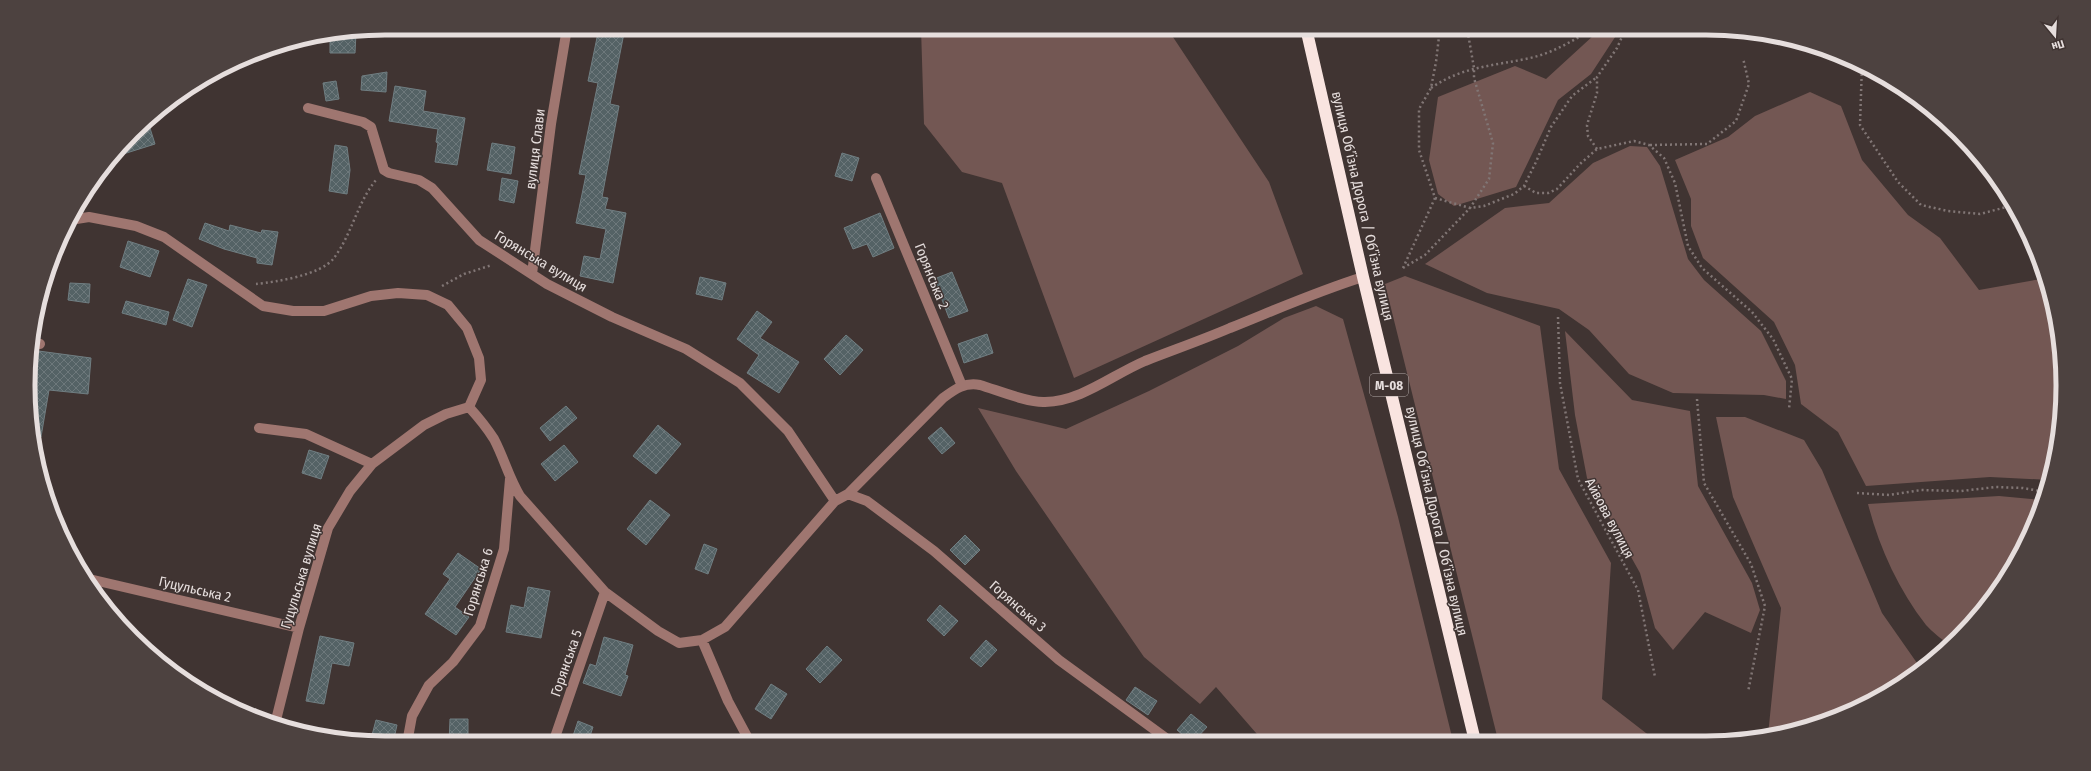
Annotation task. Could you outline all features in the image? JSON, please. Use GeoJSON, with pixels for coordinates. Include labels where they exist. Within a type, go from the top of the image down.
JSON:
{"type":"FeatureCollection","features":[{"type":"Feature","properties":{"kind":"highway","name":"вулиця Обʼїзна Дорога / Обʼїзна вулиця"},"geometry":{"type":"LineString","coordinates":[[1308,35],[1474,736]]}},
{"type":"Feature","properties":{"kind":"street","name":"вулиця Слави"},"geometry":{"type":"LineString","coordinates":[[532,274],[551,124],[566,35]]}},
{"type":"Feature","properties":{"kind":"street"},"geometry":{"type":"LineString","coordinates":[[308,108],[362,122],[370,127],[384,170]]}},
{"type":"Feature","properties":{"kind":"street","name":"Горянська вулиця"},"geometry":{"type":"LineString","coordinates":[[384,170],[389,173],[419,180],[432,188],[479,240],[508,260],[564,294],[612,317],[686,349],[740,383],[769,410],[788,431],[835,501]]}},
{"type":"Feature","properties":{"kind":"street","name":"Горянська 2"},"geometry":{"type":"LineString","coordinates":[[876,178],[962,386]]}},
{"type":"Feature","properties":{"kind":"street"},"geometry":{"type":"LineString","coordinates":[[77,219],[89,217],[136,226],[164,237],[263,306],[292,311],[324,311],[370,296],[398,293],[427,295],[448,305],[467,328],[479,358],[481,380],[469,407],[494,439],[510,479],[520,496],[605,592],[658,631],[679,643],[702,640],[725,627],[835,501],[848,494],[943,398],[962,386],[971,383],[1032,401],[1044,402],[1064,399],[1083,393],[1144,362],[1230,329],[1324,289],[1364,277]]}},
{"type":"Feature","properties":{"kind":"street","name":"Гуцульська вулиця"},"geometry":{"type":"LineString","coordinates":[[276,718],[299,628],[328,528],[350,490],[372,464],[424,425],[446,414],[469,407]]}},
{"type":"Feature","properties":{"kind":"street"},"geometry":{"type":"LineString","coordinates":[[259,428],[306,434],[372,464]]}},
{"type":"Feature","properties":{"kind":"street","name":"Горянська 6"},"geometry":{"type":"LineString","coordinates":[[409,736],[412,716],[429,685],[453,662],[480,626],[504,549],[510,479]]}},
{"type":"Feature","properties":{"kind":"street","name":"Горянська 3"},"geometry":{"type":"LineString","coordinates":[[848,494],[867,501],[934,551],[1059,660],[1163,736]]}},
{"type":"Feature","properties":{"kind":"street","name":"Гуцульська 2"},"geometry":{"type":"LineString","coordinates":[[94,580],[299,628]]}},
{"type":"Feature","properties":{"kind":"street","name":"Горянська 5"},"geometry":{"type":"LineString","coordinates":[[555,736],[605,592]]}},
{"type":"Feature","properties":{"kind":"street"},"geometry":{"type":"LineString","coordinates":[[702,640],[728,701],[747,736]]}},
{"type":"Feature","properties":{"kind":"path"},"geometry":{"type":"LineString","coordinates":[[1439,35],[1431,88],[1419,109],[1419,150],[1435,198],[1403,268],[1425,255],[1470,208],[1489,179],[1493,143],[1474,78],[1474,68],[1468,35]]}},
{"type":"Feature","properties":{"kind":"path"},"geometry":{"type":"LineString","coordinates":[[1431,88],[1447,77],[1474,68],[1531,58],[1567,44],[1582,35]]}},
{"type":"Feature","properties":{"kind":"path"},"geometry":{"type":"LineString","coordinates":[[1435,198],[1470,208],[1484,206],[1514,194],[1524,186],[1551,127],[1572,96],[1597,77],[1617,48],[1623,35]]}},
{"type":"Feature","properties":{"kind":"path"},"geometry":{"type":"LineString","coordinates":[[1524,186],[1536,193],[1548,193],[1557,189],[1580,164],[1597,149],[1634,141],[1649,145],[1707,144],[1736,121],[1749,84],[1743,58]]}},
{"type":"Feature","properties":{"kind":"path"},"geometry":{"type":"LineString","coordinates":[[1862,71],[1860,125],[1898,182],[1921,205],[1948,211],[1980,214],[2007,208]]}},
{"type":"Feature","properties":{"kind":"path"},"geometry":{"type":"LineString","coordinates":[[1597,77],[1597,93],[1587,125],[1588,136],[1597,149]]}},
{"type":"Feature","properties":{"kind":"path"},"geometry":{"type":"LineString","coordinates":[[1649,145],[1664,158],[1675,183],[1688,246],[1702,268],[1752,312],[1773,339],[1792,379],[1789,409]]}},
{"type":"Feature","properties":{"kind":"path"},"geometry":{"type":"LineString","coordinates":[[240,289],[256,284],[281,282],[314,270],[332,259],[367,191],[384,170]]}},
{"type":"Feature","properties":{"kind":"path"},"geometry":{"type":"LineString","coordinates":[[427,295],[464,274],[508,260]]}},
{"type":"Feature","properties":{"kind":"path","name":"Айвова вулиця"},"geometry":{"type":"LineString","coordinates":[[1558,317],[1560,383],[1578,479],[1638,590],[1655,677]]}},
{"type":"Feature","properties":{"kind":"path"},"geometry":{"type":"LineString","coordinates":[[1697,398],[1704,484],[1751,564],[1765,606],[1748,692]]}},
{"type":"Feature","properties":{"kind":"path"},"geometry":{"type":"LineString","coordinates":[[1856,493],[1889,496],[1921,490],[1961,491],[1996,487],[2023,488],[2039,491]]}},
{"type":"Feature","properties":{"kind":"shaded area"},"geometry":{"type":"Polygon","coordinates":[[[921,35],[1172,35],[1269,182],[1303,274],[1074,378],[1002,183],[962,172],[924,124],[921,35]]]}},
{"type":"Feature","properties":{"kind":"shaded area"},"geometry":{"type":"Polygon","coordinates":[[[1594,35],[1616,35],[1591,74],[1558,100],[1516,187],[1454,206],[1438,194],[1429,160],[1438,97],[1515,66],[1546,79],[1594,35]]]}},
{"type":"Feature","properties":{"kind":"shaded area"},"geometry":{"type":"Polygon","coordinates":[[[1810,92],[1841,106],[1862,160],[1908,215],[1940,238],[1979,290],[2039,279],[2044,295],[2053,340],[2056,386],[2053,431],[2043,480],[1990,477],[1866,486],[1838,432],[1801,404],[1795,365],[1774,322],[1703,258],[1691,226],[1691,199],[1675,160],[1728,137],[1755,116],[1810,92]]]}},
{"type":"Feature","properties":{"kind":"shaded area"},"geometry":{"type":"Polygon","coordinates":[[[1630,146],[1647,147],[1660,166],[1688,259],[1704,280],[1761,331],[1786,381],[1786,399],[1764,395],[1673,393],[1629,374],[1589,330],[1559,309],[1487,293],[1425,264],[1505,208],[1549,203],[1593,163],[1630,146]]]}},
{"type":"Feature","properties":{"kind":"shaded area"},"geometry":{"type":"Polygon","coordinates":[[[1405,276],[1540,326],[1559,469],[1611,563],[1602,699],[1650,736],[1497,736],[1385,284],[1405,276]]]}},
{"type":"Feature","properties":{"kind":"shaded area"},"geometry":{"type":"Polygon","coordinates":[[[1316,306],[1343,319],[1398,517],[1452,736],[1259,736],[1216,687],[1200,704],[1144,657],[1016,471],[978,408],[1066,429],[1149,391],[1238,346],[1284,318],[1316,306]]]}},
{"type":"Feature","properties":{"kind":"shaded area"},"geometry":{"type":"Polygon","coordinates":[[[1565,331],[1632,400],[1690,411],[1698,486],[1752,583],[1760,610],[1751,633],[1705,612],[1673,650],[1655,628],[1640,573],[1587,478],[1575,415],[1565,331]]]}},
{"type":"Feature","properties":{"kind":"shaded area"},"geometry":{"type":"Polygon","coordinates":[[[1716,417],[1745,417],[1804,440],[1822,470],[1882,613],[1919,664],[1861,700],[1818,717],[1796,724],[1769,730],[1781,608],[1733,497],[1716,417]]]}},
{"type":"Feature","properties":{"kind":"shaded area"},"geometry":{"type":"Polygon","coordinates":[[[1999,496],[2036,500],[2020,541],[1997,580],[1969,617],[1945,641],[1926,625],[1898,582],[1884,552],[1868,504],[1999,496]]]}},
{"type":"Feature","properties":{"kind":"building"},"geometry":{"type":"Polygon","coordinates":[[[598,35],[624,35],[610,104],[619,106],[602,197],[608,198],[605,209],[626,213],[613,283],[580,276],[584,256],[600,259],[606,229],[576,223],[586,175],[579,174],[598,83],[588,81],[598,35]]]}},
{"type":"Feature","properties":{"kind":"building"},"geometry":{"type":"Polygon","coordinates":[[[356,37],[355,53],[330,53],[330,40],[356,37]]]}},
{"type":"Feature","properties":{"kind":"building"},"geometry":{"type":"Polygon","coordinates":[[[387,72],[386,92],[361,90],[362,76],[387,72]]]}},
{"type":"Feature","properties":{"kind":"building"},"geometry":{"type":"Polygon","coordinates":[[[336,81],[339,99],[326,101],[323,83],[336,81]]]}},
{"type":"Feature","properties":{"kind":"building"},"geometry":{"type":"Polygon","coordinates":[[[395,86],[426,91],[423,111],[465,118],[457,165],[435,162],[438,143],[436,142],[438,129],[389,121],[395,86]]]}},
{"type":"Feature","properties":{"kind":"building"},"geometry":{"type":"Polygon","coordinates":[[[149,127],[155,144],[122,155],[149,127]]]}},
{"type":"Feature","properties":{"kind":"building"},"geometry":{"type":"Polygon","coordinates":[[[492,143],[515,147],[511,174],[487,170],[492,143]]]}},
{"type":"Feature","properties":{"kind":"building"},"geometry":{"type":"Polygon","coordinates":[[[335,145],[347,147],[350,170],[347,194],[329,191],[335,145]]]}},
{"type":"Feature","properties":{"kind":"building"},"geometry":{"type":"Polygon","coordinates":[[[842,153],[859,158],[852,181],[835,176],[842,153]]]}},
{"type":"Feature","properties":{"kind":"building"},"geometry":{"type":"Polygon","coordinates":[[[502,178],[518,181],[514,203],[499,200],[502,178]]]}},
{"type":"Feature","properties":{"kind":"building"},"geometry":{"type":"Polygon","coordinates":[[[880,213],[894,248],[873,257],[867,244],[853,249],[844,228],[880,213]]]}},
{"type":"Feature","properties":{"kind":"building"},"geometry":{"type":"Polygon","coordinates":[[[205,223],[229,231],[230,225],[261,233],[262,230],[278,232],[272,265],[257,263],[257,258],[224,249],[199,239],[205,223]]]}},
{"type":"Feature","properties":{"kind":"building"},"geometry":{"type":"Polygon","coordinates":[[[128,241],[159,251],[150,277],[120,267],[128,241]]]}},
{"type":"Feature","properties":{"kind":"building"},"geometry":{"type":"Polygon","coordinates":[[[952,272],[968,311],[949,318],[934,279],[952,272]]]}},
{"type":"Feature","properties":{"kind":"building"},"geometry":{"type":"Polygon","coordinates":[[[700,277],[726,283],[722,300],[696,294],[700,277]]]}},
{"type":"Feature","properties":{"kind":"building"},"geometry":{"type":"Polygon","coordinates":[[[188,279],[207,285],[192,327],[173,320],[188,279]]]}},
{"type":"Feature","properties":{"kind":"building"},"geometry":{"type":"Polygon","coordinates":[[[70,283],[90,284],[89,303],[68,300],[70,283]]]}},
{"type":"Feature","properties":{"kind":"building"},"geometry":{"type":"Polygon","coordinates":[[[126,301],[169,312],[166,325],[122,313],[126,301]]]}},
{"type":"Feature","properties":{"kind":"building"},"geometry":{"type":"Polygon","coordinates":[[[757,311],[772,322],[760,338],[799,362],[779,393],[747,373],[759,355],[737,339],[757,311]]]}},
{"type":"Feature","properties":{"kind":"building"},"geometry":{"type":"Polygon","coordinates":[[[987,334],[993,353],[964,363],[958,344],[987,334]]]}},
{"type":"Feature","properties":{"kind":"building"},"geometry":{"type":"Polygon","coordinates":[[[846,335],[863,350],[840,375],[824,359],[846,335]]]}},
{"type":"Feature","properties":{"kind":"building"},"geometry":{"type":"Polygon","coordinates":[[[37,351],[91,358],[88,394],[49,390],[41,437],[39,437],[38,431],[36,408],[35,386],[37,351]]]}},
{"type":"Feature","properties":{"kind":"building"},"geometry":{"type":"Polygon","coordinates":[[[566,406],[577,418],[550,441],[540,428],[566,406]]]}},
{"type":"Feature","properties":{"kind":"building"},"geometry":{"type":"Polygon","coordinates":[[[658,425],[681,444],[656,474],[633,456],[658,425]]]}},
{"type":"Feature","properties":{"kind":"building"},"geometry":{"type":"Polygon","coordinates":[[[941,427],[955,443],[942,454],[928,438],[941,427]]]}},
{"type":"Feature","properties":{"kind":"building"},"geometry":{"type":"Polygon","coordinates":[[[564,445],[578,462],[555,481],[541,464],[564,445]]]}},
{"type":"Feature","properties":{"kind":"building"},"geometry":{"type":"Polygon","coordinates":[[[309,450],[329,456],[321,479],[302,473],[309,450]]]}},
{"type":"Feature","properties":{"kind":"building"},"geometry":{"type":"Polygon","coordinates":[[[650,500],[670,515],[646,545],[627,529],[650,500]]]}},
{"type":"Feature","properties":{"kind":"building"},"geometry":{"type":"Polygon","coordinates":[[[965,535],[980,550],[965,565],[950,550],[965,535]]]}},
{"type":"Feature","properties":{"kind":"building"},"geometry":{"type":"Polygon","coordinates":[[[704,544],[717,549],[708,574],[695,569],[704,544]]]}},
{"type":"Feature","properties":{"kind":"building"},"geometry":{"type":"Polygon","coordinates":[[[458,553],[481,569],[455,607],[469,617],[456,635],[425,614],[450,579],[443,574],[458,553]]]}},
{"type":"Feature","properties":{"kind":"building"},"geometry":{"type":"Polygon","coordinates":[[[528,587],[550,591],[541,638],[506,632],[511,605],[524,608],[528,587]]]}},
{"type":"Feature","properties":{"kind":"building"},"geometry":{"type":"Polygon","coordinates":[[[940,605],[958,621],[944,636],[927,620],[940,605]]]}},
{"type":"Feature","properties":{"kind":"building"},"geometry":{"type":"Polygon","coordinates":[[[320,636],[354,643],[349,666],[332,663],[324,704],[306,701],[320,636]]]}},
{"type":"Feature","properties":{"kind":"building"},"geometry":{"type":"Polygon","coordinates":[[[604,637],[633,645],[625,675],[628,676],[621,696],[583,683],[590,664],[596,666],[604,637]]]}},
{"type":"Feature","properties":{"kind":"building"},"geometry":{"type":"Polygon","coordinates":[[[986,640],[997,650],[981,667],[970,658],[986,640]]]}},
{"type":"Feature","properties":{"kind":"building"},"geometry":{"type":"Polygon","coordinates":[[[827,646],[842,660],[820,683],[806,669],[827,646]]]}},
{"type":"Feature","properties":{"kind":"building"},"geometry":{"type":"Polygon","coordinates":[[[771,684],[787,694],[771,719],[755,709],[771,684]]]}},
{"type":"Feature","properties":{"kind":"building"},"geometry":{"type":"Polygon","coordinates":[[[1135,687],[1157,701],[1148,715],[1126,700],[1135,687]]]}},
{"type":"Feature","properties":{"kind":"building"},"geometry":{"type":"Polygon","coordinates":[[[1191,714],[1207,727],[1199,736],[1184,736],[1177,730],[1191,714]]]}},
{"type":"Feature","properties":{"kind":"building"},"geometry":{"type":"Polygon","coordinates":[[[450,719],[468,719],[468,736],[449,736],[450,719]]]}},
{"type":"Feature","properties":{"kind":"building"},"geometry":{"type":"Polygon","coordinates":[[[376,720],[397,725],[395,736],[372,735],[376,720]]]}},
{"type":"Feature","properties":{"kind":"building"},"geometry":{"type":"Polygon","coordinates":[[[578,721],[593,727],[590,736],[573,736],[578,721]]]}}]}
